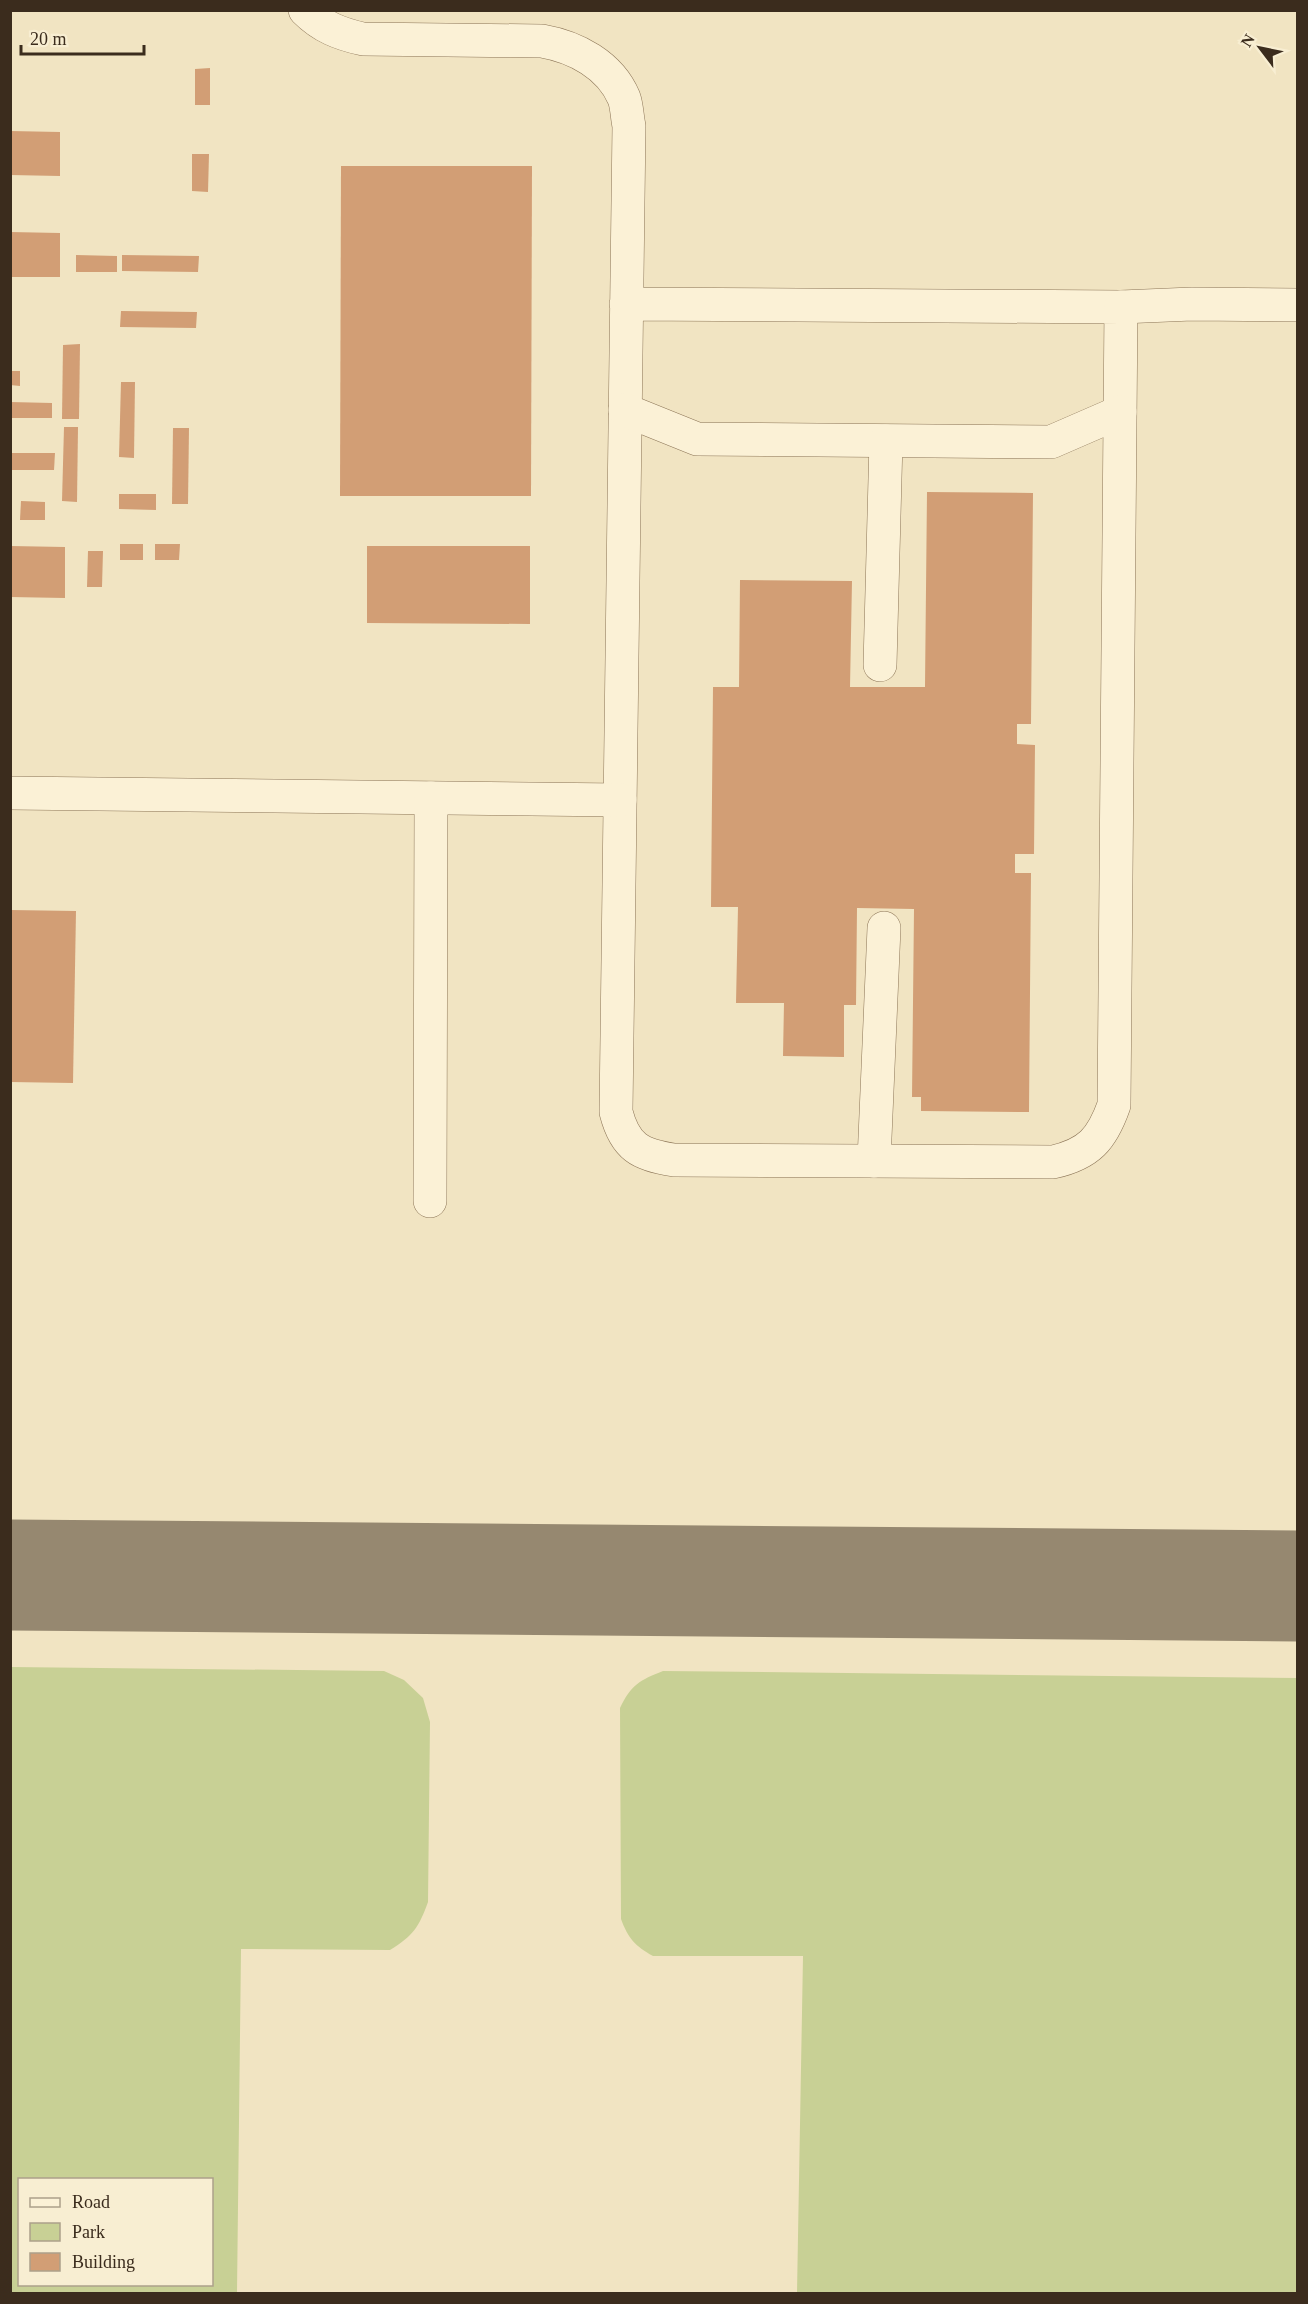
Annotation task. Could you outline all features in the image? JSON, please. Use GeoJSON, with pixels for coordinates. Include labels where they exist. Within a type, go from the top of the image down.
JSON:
{"type":"FeatureCollection","features":[{"type":"Feature","properties":{"kind":"lane"},"geometry":{"type":"LineString","coordinates":[[304,10],[321,25],[341,34],[363,39],[542,41],[561,45],[580,52],[596,63],[612,78],[625,99],[629,126],[616,1112],[621,1130],[630,1143],[641,1151],[656,1157],[674,1160],[1053,1162],[1073,1157],[1092,1144],[1107,1126],[1114,1105],[1115,1080],[1121,307]]}},
{"type":"Feature","properties":{"kind":"lane"},"geometry":{"type":"LineString","coordinates":[[626,304],[1121,307],[1192,304],[1298,305]]}},
{"type":"Feature","properties":{"kind":"lane"},"geometry":{"type":"LineString","coordinates":[[625,410],[697,439],[1051,442],[1120,412]]}},
{"type":"Feature","properties":{"kind":"lane"},"geometry":{"type":"LineString","coordinates":[[880,664],[886,441]]}},
{"type":"Feature","properties":{"kind":"lane"},"geometry":{"type":"LineString","coordinates":[[10,793],[620,800]]}},
{"type":"Feature","properties":{"kind":"lane"},"geometry":{"type":"LineString","coordinates":[[429,1201],[431,798]]}},
{"type":"Feature","properties":{"kind":"lane"},"geometry":{"type":"LineString","coordinates":[[874,1161],[884,928]]}},
{"type":"Feature","properties":{"kind":"green space"},"geometry":{"type":"Polygon","coordinates":[[[11,1667],[384,1671],[404,1680],[423,1698],[430,1722],[428,1902],[418,1924],[410,1935],[390,1950],[241,1949],[237,2293],[11,2293],[11,1667]]]}},
{"type":"Feature","properties":{"kind":"green space"},"geometry":{"type":"Polygon","coordinates":[[[663,1671],[1297,1678],[1297,2293],[797,2293],[803,1956],[653,1956],[633,1941],[621,1919],[620,1708],[637,1684],[663,1671]]]}},
{"type":"Feature","properties":{"kind":"building"},"geometry":{"type":"Polygon","coordinates":[[[210,68],[210,105],[195,105],[195,69],[210,68]]]}},
{"type":"Feature","properties":{"kind":"building"},"geometry":{"type":"Polygon","coordinates":[[[10,131],[60,132],[60,176],[10,175],[10,131]]]}},
{"type":"Feature","properties":{"kind":"building"},"geometry":{"type":"Polygon","coordinates":[[[192,154],[209,154],[208,192],[192,191],[192,154]]]}},
{"type":"Feature","properties":{"kind":"building"},"geometry":{"type":"Polygon","coordinates":[[[341,166],[532,166],[531,496],[340,496],[341,166]]]}},
{"type":"Feature","properties":{"kind":"building"},"geometry":{"type":"Polygon","coordinates":[[[10,232],[60,233],[60,277],[10,277],[10,232]]]}},
{"type":"Feature","properties":{"kind":"building"},"geometry":{"type":"Polygon","coordinates":[[[76,255],[117,256],[117,272],[76,272],[76,255]]]}},
{"type":"Feature","properties":{"kind":"building"},"geometry":{"type":"Polygon","coordinates":[[[122,255],[199,256],[198,272],[122,271],[122,255]]]}},
{"type":"Feature","properties":{"kind":"building"},"geometry":{"type":"Polygon","coordinates":[[[121,311],[197,312],[196,328],[120,327],[121,311]]]}},
{"type":"Feature","properties":{"kind":"building"},"geometry":{"type":"Polygon","coordinates":[[[80,344],[79,419],[62,419],[63,345],[80,344]]]}},
{"type":"Feature","properties":{"kind":"building"},"geometry":{"type":"Polygon","coordinates":[[[10,371],[20,371],[20,386],[10,385],[10,371]]]}},
{"type":"Feature","properties":{"kind":"building"},"geometry":{"type":"Polygon","coordinates":[[[121,382],[135,382],[134,458],[119,457],[121,382]]]}},
{"type":"Feature","properties":{"kind":"building"},"geometry":{"type":"Polygon","coordinates":[[[10,402],[52,403],[52,418],[10,418],[10,402]]]}},
{"type":"Feature","properties":{"kind":"building"},"geometry":{"type":"Polygon","coordinates":[[[64,427],[78,427],[77,502],[62,501],[64,427]]]}},
{"type":"Feature","properties":{"kind":"building"},"geometry":{"type":"Polygon","coordinates":[[[173,428],[189,428],[188,504],[172,504],[173,428]]]}},
{"type":"Feature","properties":{"kind":"building"},"geometry":{"type":"Polygon","coordinates":[[[10,453],[55,453],[54,470],[10,470],[10,453]]]}},
{"type":"Feature","properties":{"kind":"building"},"geometry":{"type":"Polygon","coordinates":[[[927,492],[1033,493],[1031,724],[1017,724],[1017,744],[1035,745],[1034,854],[1015,854],[1015,873],[1031,873],[1029,1112],[921,1111],[921,1097],[912,1097],[914,909],[857,908],[856,1005],[844,1005],[844,1057],[783,1056],[784,1003],[736,1003],[738,907],[711,907],[713,687],[739,687],[740,580],[852,581],[850,687],[925,687],[927,492]]]}},
{"type":"Feature","properties":{"kind":"building"},"geometry":{"type":"Polygon","coordinates":[[[119,494],[156,494],[156,510],[119,509],[119,494]]]}},
{"type":"Feature","properties":{"kind":"building"},"geometry":{"type":"Polygon","coordinates":[[[21,501],[45,502],[45,520],[20,520],[21,501]]]}},
{"type":"Feature","properties":{"kind":"building"},"geometry":{"type":"Polygon","coordinates":[[[120,544],[143,544],[143,560],[120,560],[120,544]]]}},
{"type":"Feature","properties":{"kind":"building"},"geometry":{"type":"Polygon","coordinates":[[[155,544],[180,544],[179,560],[155,560],[155,544]]]}},
{"type":"Feature","properties":{"kind":"building"},"geometry":{"type":"Polygon","coordinates":[[[10,546],[65,547],[65,598],[10,597],[10,546]]]}},
{"type":"Feature","properties":{"kind":"building"},"geometry":{"type":"Polygon","coordinates":[[[367,546],[530,546],[530,624],[367,623],[367,546]]]}},
{"type":"Feature","properties":{"kind":"building"},"geometry":{"type":"Polygon","coordinates":[[[88,551],[103,551],[102,587],[87,587],[88,551]]]}},
{"type":"Feature","properties":{"kind":"building"},"geometry":{"type":"Polygon","coordinates":[[[10,910],[76,911],[73,1083],[10,1082],[10,910]]]}},
{"type":"Feature","properties":{"kind":"taxiway"},"geometry":{"type":"LineString","coordinates":[[10,1575],[1298,1586]]}}]}
